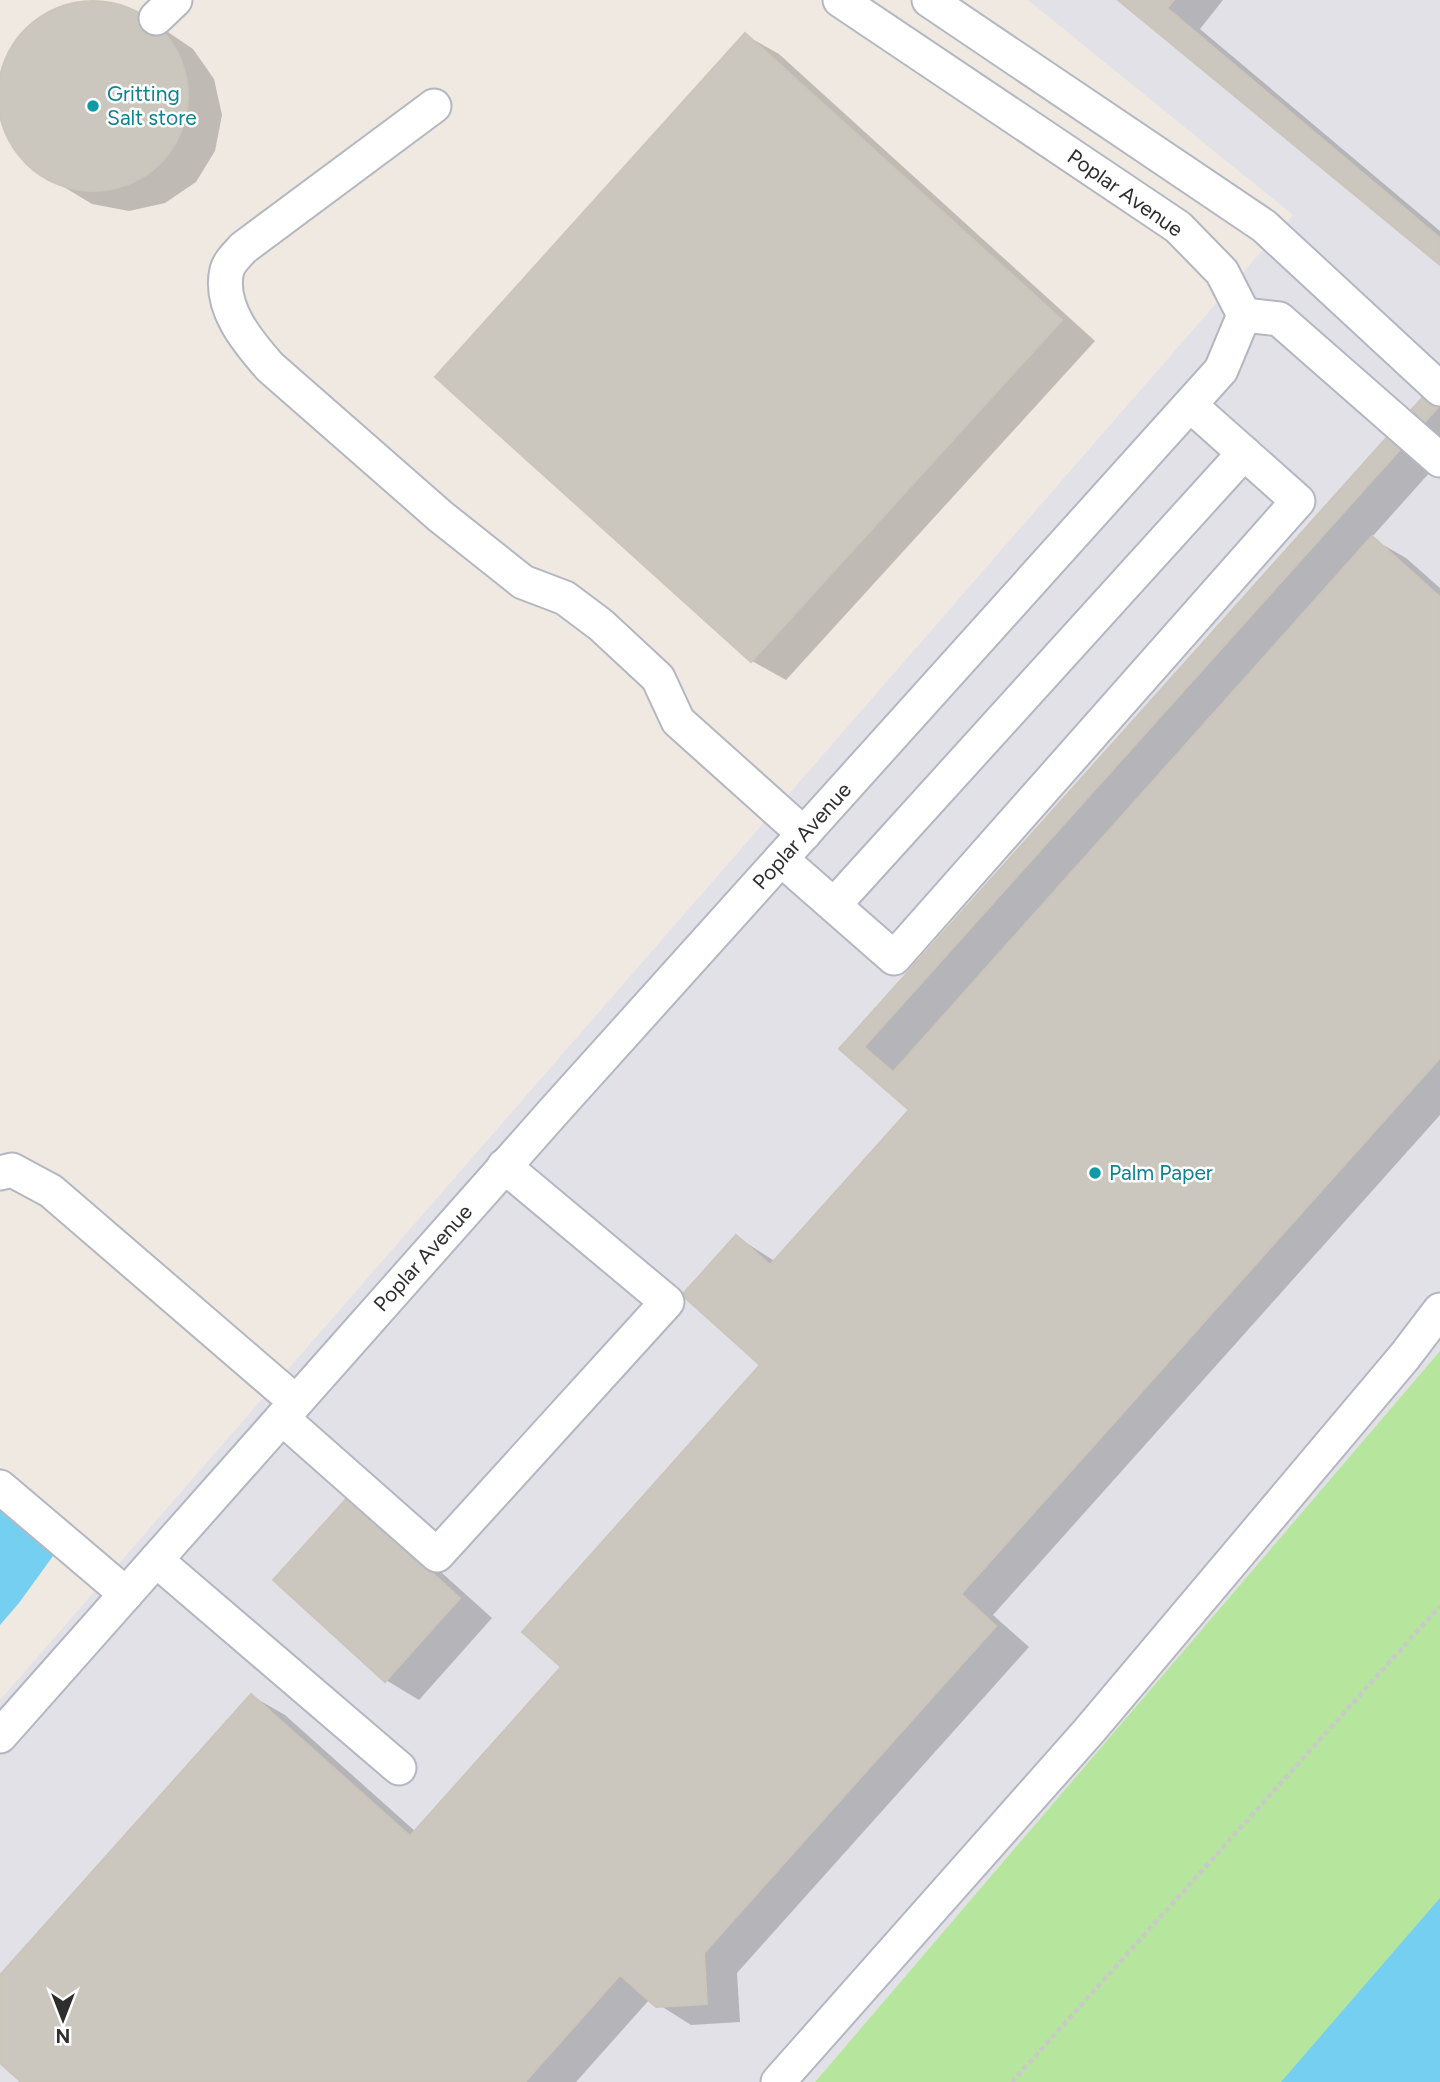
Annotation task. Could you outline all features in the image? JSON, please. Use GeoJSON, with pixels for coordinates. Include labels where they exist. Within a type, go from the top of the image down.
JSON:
{"type":"FeatureCollection","features":[{"type":"Feature","properties":{"kind":"lane","name":"Poplar Avenue"},"geometry":{"type":"LineString","coordinates":[[0,1736],[504,1167],[1221,370],[1244,315],[1222,272],[1178,227],[839,0]]}},
{"type":"Feature","properties":{"kind":"lane"},"geometry":{"type":"LineString","coordinates":[[929,0],[1264,226],[1440,389]]}},
{"type":"Feature","properties":{"kind":"lane"},"geometry":{"type":"LineString","coordinates":[[434,106],[243,248],[228,268],[225,293],[236,320],[252,347],[270,367],[440,516],[523,582],[565,598],[601,625],[658,678],[678,722],[803,834]]}},
{"type":"Feature","properties":{"kind":"lane"},"geometry":{"type":"LineString","coordinates":[[1244,315],[1279,319],[1440,460]]}},
{"type":"Feature","properties":{"kind":"lane"},"geometry":{"type":"LineString","coordinates":[[781,859],[894,958],[1298,501],[1190,405]]}},
{"type":"Feature","properties":{"kind":"lane"},"geometry":{"type":"LineString","coordinates":[[834,905],[1244,453]]}},
{"type":"Feature","properties":{"kind":"lane"},"geometry":{"type":"LineString","coordinates":[[0,1173],[12,1170],[51,1191],[289,1410],[437,1555],[667,1302],[504,1167]]}},
{"type":"Feature","properties":{"kind":"lane"},"geometry":{"type":"LineString","coordinates":[[778,2082],[1089,1731],[1388,1377],[1440,1310]]}},
{"type":"Feature","properties":{"kind":"lane"},"geometry":{"type":"LineString","coordinates":[[0,1487],[126,1594]]}},
{"type":"Feature","properties":{"kind":"lane"},"geometry":{"type":"LineString","coordinates":[[156,1560],[399,1768]]}},
{"type":"Feature","properties":{"kind":"path"},"geometry":{"type":"LineString","coordinates":[[1012,2082],[1440,1606]]}},
{"type":"Feature","properties":{"kind":"shaded area"},"geometry":{"type":"Polygon","coordinates":[[[1028,0],[1440,0],[1440,1351],[815,2082],[0,2082],[0,1700],[1293,215],[1028,0]]]}},
{"type":"Feature","properties":{"kind":"green space"},"geometry":{"type":"Polygon","coordinates":[[[1440,1351],[1440,1909],[1282,2082],[815,2082],[1440,1351]]]}},
{"type":"Feature","properties":{"kind":"water"},"geometry":{"type":"Polygon","coordinates":[[[0,1493],[48,1534],[53,1556],[0,1625],[0,1493]]]}},
{"type":"Feature","properties":{"kind":"water"},"geometry":{"type":"Polygon","coordinates":[[[1440,1898],[1440,2082],[1281,2082],[1440,1898]]]}},
{"type":"Feature","properties":{"kind":"building"},"geometry":{"type":"Polygon","coordinates":[[[1118,0],[1174,0],[1167,8],[1440,238],[1440,265],[1118,0]]]}},
{"type":"Feature","properties":{"kind":"building","name":"Gritting Salt store"},"geometry":{"type":"Polygon","coordinates":[[[93,1],[129,8],[160,29],[181,60],[188,96],[181,132],[160,163],[129,184],[93,191],[57,184],[26,163],[5,132],[-2,96],[5,60],[26,29],[57,8],[93,1]]]}},
{"type":"Feature","properties":{"kind":"building"},"geometry":{"type":"Polygon","coordinates":[[[745,33],[1062,320],[751,662],[435,377],[745,33]]]}},
{"type":"Feature","properties":{"kind":"building","name":"Palm Paper"},"geometry":{"type":"Polygon","coordinates":[[[1440,378],[1440,405],[864,1047],[893,1072],[1372,536],[1440,597],[1440,1058],[961,1594],[996,1626],[704,1953],[707,2004],[656,2007],[620,1975],[525,2082],[21,2082],[0,2063],[0,1975],[251,1694],[410,1836],[561,1667],[522,1632],[760,1365],[682,1295],[736,1235],[770,1265],[909,1110],[839,1049],[1440,378]]]}},
{"type":"Feature","properties":{"kind":"building"},"geometry":{"type":"Polygon","coordinates":[[[348,1497],[460,1598],[385,1682],[273,1580],[348,1497]]]}},
{"type":"Feature","properties":{"kind":"place","name":"Gritting Salt store"},"geometry":{"type":"Point","coordinates":[93,106]}},
{"type":"Feature","properties":{"kind":"place","name":"Palm Paper"},"geometry":{"type":"Point","coordinates":[1095,1173]}}]}
